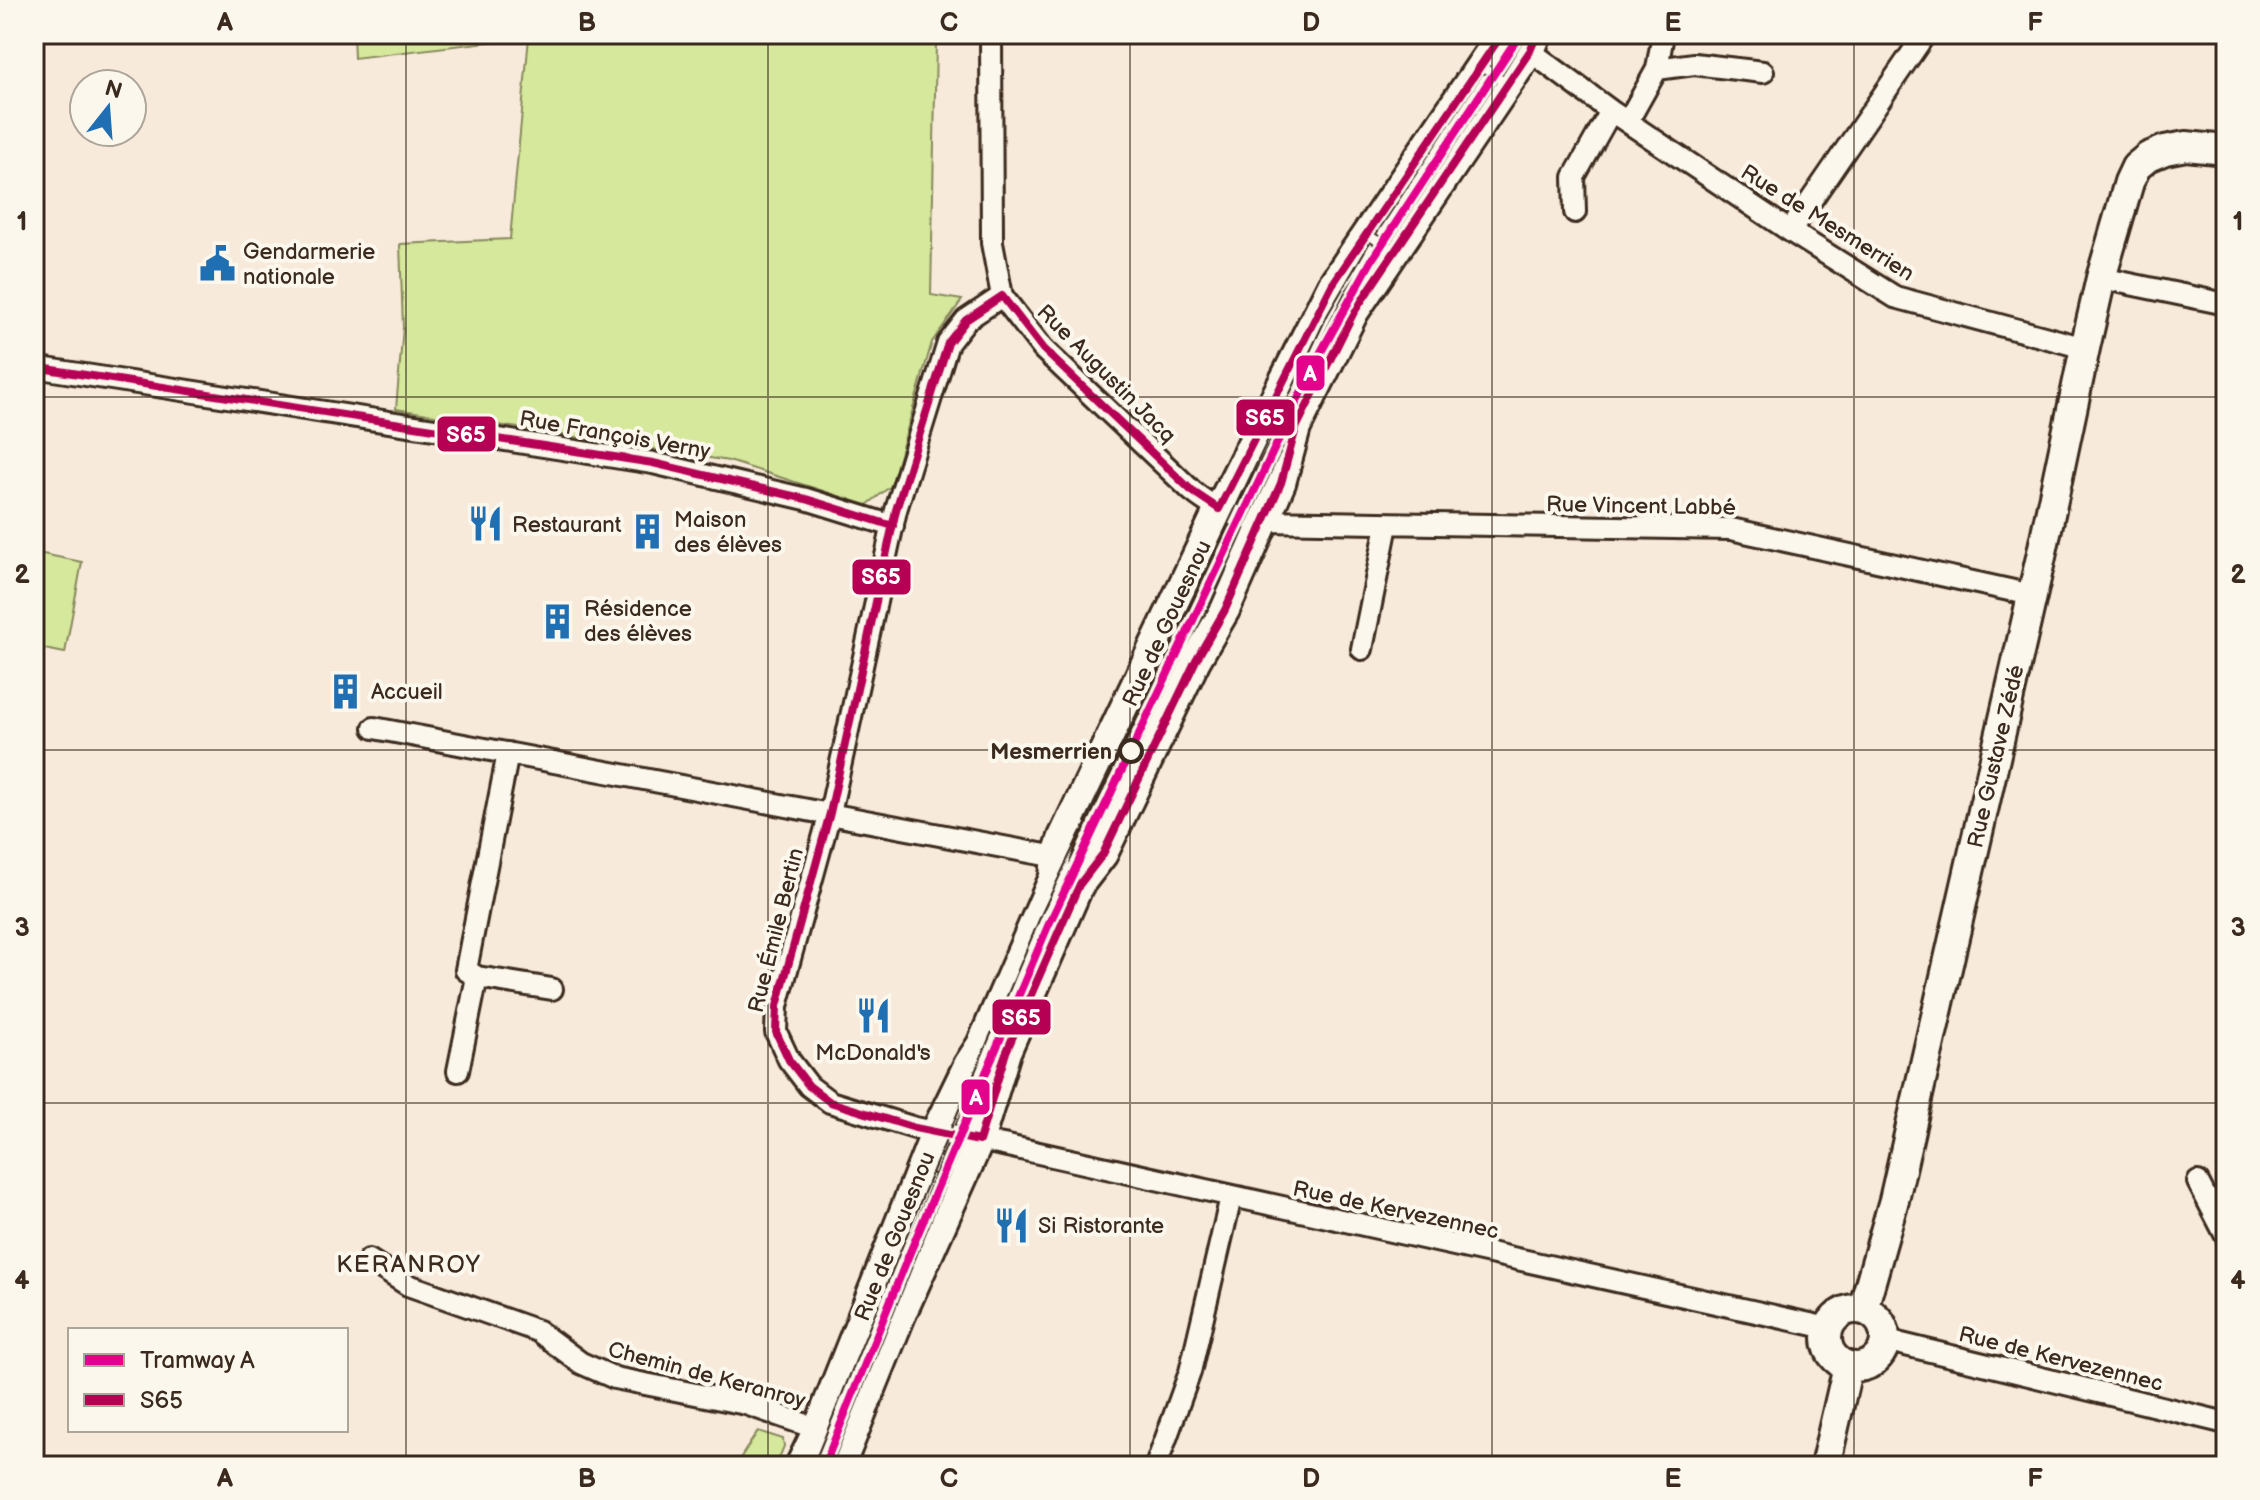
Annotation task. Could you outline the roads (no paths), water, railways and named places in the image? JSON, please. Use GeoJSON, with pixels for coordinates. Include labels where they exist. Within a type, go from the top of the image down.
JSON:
{"type":"FeatureCollection","features":[{"type":"Feature","properties":{"kind":"main road","name":"Rue de Gouesnou"},"geometry":{"type":"LineString","coordinates":[[840,1466],[901,1315],[987,1031],[1054,877],[1056,857],[1067,829],[1241,516],[1332,285],[1499,35]]}},
{"type":"Feature","properties":{"kind":"main road","name":"Rue de Gouesnou"},"geometry":{"type":"LineString","coordinates":[[800,1466],[956,1136],[1006,1052],[1079,885],[1103,854],[1196,660],[1225,610],[1241,516],[1281,483],[1296,428],[1354,312],[1533,43]]}},
{"type":"Feature","properties":{"kind":"main road","name":"Rue Gustave Zédé"},"geometry":{"type":"LineString","coordinates":[[1863,1309],[1894,1200],[2101,278],[2124,201],[2136,167],[2148,157],[2186,146],[2226,150]]}},
{"type":"Feature","properties":{"kind":"main road"},"geometry":{"type":"LineString","coordinates":[[1854,1308],[1863,1309],[1877,1317],[1885,1332],[1885,1340],[1873,1362],[1856,1368],[1832,1356],[1826,1338],[1828,1328],[1838,1314],[1854,1308]]}},
{"type":"Feature","properties":{"kind":"main road"},"geometry":{"type":"LineString","coordinates":[[1825,1466],[1848,1366]]}},
{"type":"Feature","properties":{"kind":"street","name":"Rue Augustin Jacq"},"geometry":{"type":"LineString","coordinates":[[991,34],[992,243],[1002,296],[1043,349],[1192,491],[1241,516]]}},
{"type":"Feature","properties":{"kind":"street"},"geometry":{"type":"LineString","coordinates":[[1575,212],[1574,177],[1657,69],[1663,34]]}},
{"type":"Feature","properties":{"kind":"street"},"geometry":{"type":"LineString","coordinates":[[1790,231],[1925,34]]}},
{"type":"Feature","properties":{"kind":"street","name":"Rue de Mesmerrien"},"geometry":{"type":"LineString","coordinates":[[1499,35],[1533,43],[1620,116],[1790,231],[1895,297],[2085,348]]}},
{"type":"Feature","properties":{"kind":"street"},"geometry":{"type":"LineString","coordinates":[[1657,69],[1694,64],[1763,72]]}},
{"type":"Feature","properties":{"kind":"street"},"geometry":{"type":"LineString","coordinates":[[2101,278],[2226,304]]}},
{"type":"Feature","properties":{"kind":"street"},"geometry":{"type":"LineString","coordinates":[[830,813],[893,526],[948,343],[966,320],[1002,296]]}},
{"type":"Feature","properties":{"kind":"street","name":"Rue François Verny"},"geometry":{"type":"LineString","coordinates":[[34,367],[653,463],[792,495],[893,526]]}},
{"type":"Feature","properties":{"kind":"street","name":"Rue Vincent Labbé"},"geometry":{"type":"LineString","coordinates":[[1241,516],[1387,525],[1731,529],[2032,595]]}},
{"type":"Feature","properties":{"kind":"street"},"geometry":{"type":"LineString","coordinates":[[1362,649],[1387,525]]}},
{"type":"Feature","properties":{"kind":"street"},"geometry":{"type":"LineString","coordinates":[[374,728],[1056,857]]}},
{"type":"Feature","properties":{"kind":"street"},"geometry":{"type":"LineString","coordinates":[[458,1071],[464,970],[508,753]]}},
{"type":"Feature","properties":{"kind":"street","name":"Rue Émile Bertin"},"geometry":{"type":"LineString","coordinates":[[830,813],[777,1006],[776,1032],[789,1060],[809,1086],[830,1102],[915,1128],[956,1136]]}},
{"type":"Feature","properties":{"kind":"street"},"geometry":{"type":"LineString","coordinates":[[464,970],[552,989]]}},
{"type":"Feature","properties":{"kind":"street","name":"Rue de Kervezennec"},"geometry":{"type":"LineString","coordinates":[[956,1136],[1828,1328]]}},
{"type":"Feature","properties":{"kind":"street"},"geometry":{"type":"LineString","coordinates":[[2198,1182],[2226,1236]]}},
{"type":"Feature","properties":{"kind":"street"},"geometry":{"type":"LineString","coordinates":[[1156,1466],[1190,1372],[1231,1197]]}},
{"type":"Feature","properties":{"kind":"street","name":"Chemin de Keranroy"},"geometry":{"type":"LineString","coordinates":[[369,1260],[408,1285],[538,1331],[581,1363],[615,1378],[746,1404],[818,1429]]}},
{"type":"Feature","properties":{"kind":"street","name":"Rue de Kervezennec"},"geometry":{"type":"LineString","coordinates":[[1885,1340],[2226,1423]]}},
{"type":"Feature","properties":{"kind":"tram line"},"geometry":{"type":"LineString","coordinates":[[1508,34],[1488,65],[1502,74],[1527,34]]}},
{"type":"Feature","properties":{"kind":"tram line","name":"A"},"geometry":{"type":"LineString","coordinates":[[824,1466],[908,1257],[1048,926],[1316,361],[1373,258],[1520,34]]}},
{"type":"Feature","properties":{"kind":"tram line"},"geometry":{"type":"LineString","coordinates":[[1483,73],[1496,82],[1390,243],[1376,234],[1483,73]]}},
{"type":"Feature","properties":{"kind":"tram line"},"geometry":{"type":"LineString","coordinates":[[1370,242],[1384,251],[1339,328],[1266,482],[1251,475],[1328,314],[1370,242]]}},
{"type":"Feature","properties":{"kind":"tram line"},"geometry":{"type":"LineString","coordinates":[[1251,475],[1266,482],[1229,558],[1215,551],[1251,475]]}},
{"type":"Feature","properties":{"kind":"tram line"},"geometry":{"type":"LineString","coordinates":[[1215,551],[1229,558],[1185,650],[1171,643],[1215,551]]}},
{"type":"Feature","properties":{"kind":"tram line"},"geometry":{"type":"LineString","coordinates":[[1166,652],[1181,659],[1100,829],[1085,822],[1166,652]]}},
{"type":"Feature","properties":{"kind":"tram line"},"geometry":{"type":"LineString","coordinates":[[1081,831],[1095,838],[978,1104],[964,1098],[1042,913],[1081,831]]}},
{"type":"Feature","properties":{"kind":"tram line"},"geometry":{"type":"LineString","coordinates":[[964,1098],[978,1104],[947,1180],[932,1173],[964,1098]]}},
{"type":"Feature","properties":{"kind":"tram line"},"geometry":{"type":"LineString","coordinates":[[813,1466],[932,1173],[947,1180],[831,1466]]}},
{"type":"Feature","properties":{"kind":"place","name":"Gendarmerie nationale"},"geometry":{"type":"Point","coordinates":[217,264]}},
{"type":"Feature","properties":{"kind":"place","name":"Restaurant"},"geometry":{"type":"Point","coordinates":[486,524]}},
{"type":"Feature","properties":{"kind":"place","name":"Maison des élèves"},"geometry":{"type":"Point","coordinates":[648,532]}},
{"type":"Feature","properties":{"kind":"place","name":"Résidence des élèves"},"geometry":{"type":"Point","coordinates":[558,621]}},
{"type":"Feature","properties":{"kind":"place","name":"Accueil"},"geometry":{"type":"Point","coordinates":[345,691]}},
{"type":"Feature","properties":{"kind":"place","name":"Mesmerrien"},"geometry":{"type":"Point","coordinates":[1131,751]}},
{"type":"Feature","properties":{"kind":"place","name":"McDonald's"},"geometry":{"type":"Point","coordinates":[873,1016]}},
{"type":"Feature","properties":{"kind":"place","name":"Si Ristorante"},"geometry":{"type":"Point","coordinates":[1012,1225]}},
{"type":"Feature","properties":{"kind":"district","name":"KERANROY"},"geometry":{"type":"Point","coordinates":[409,1264]}}]}
